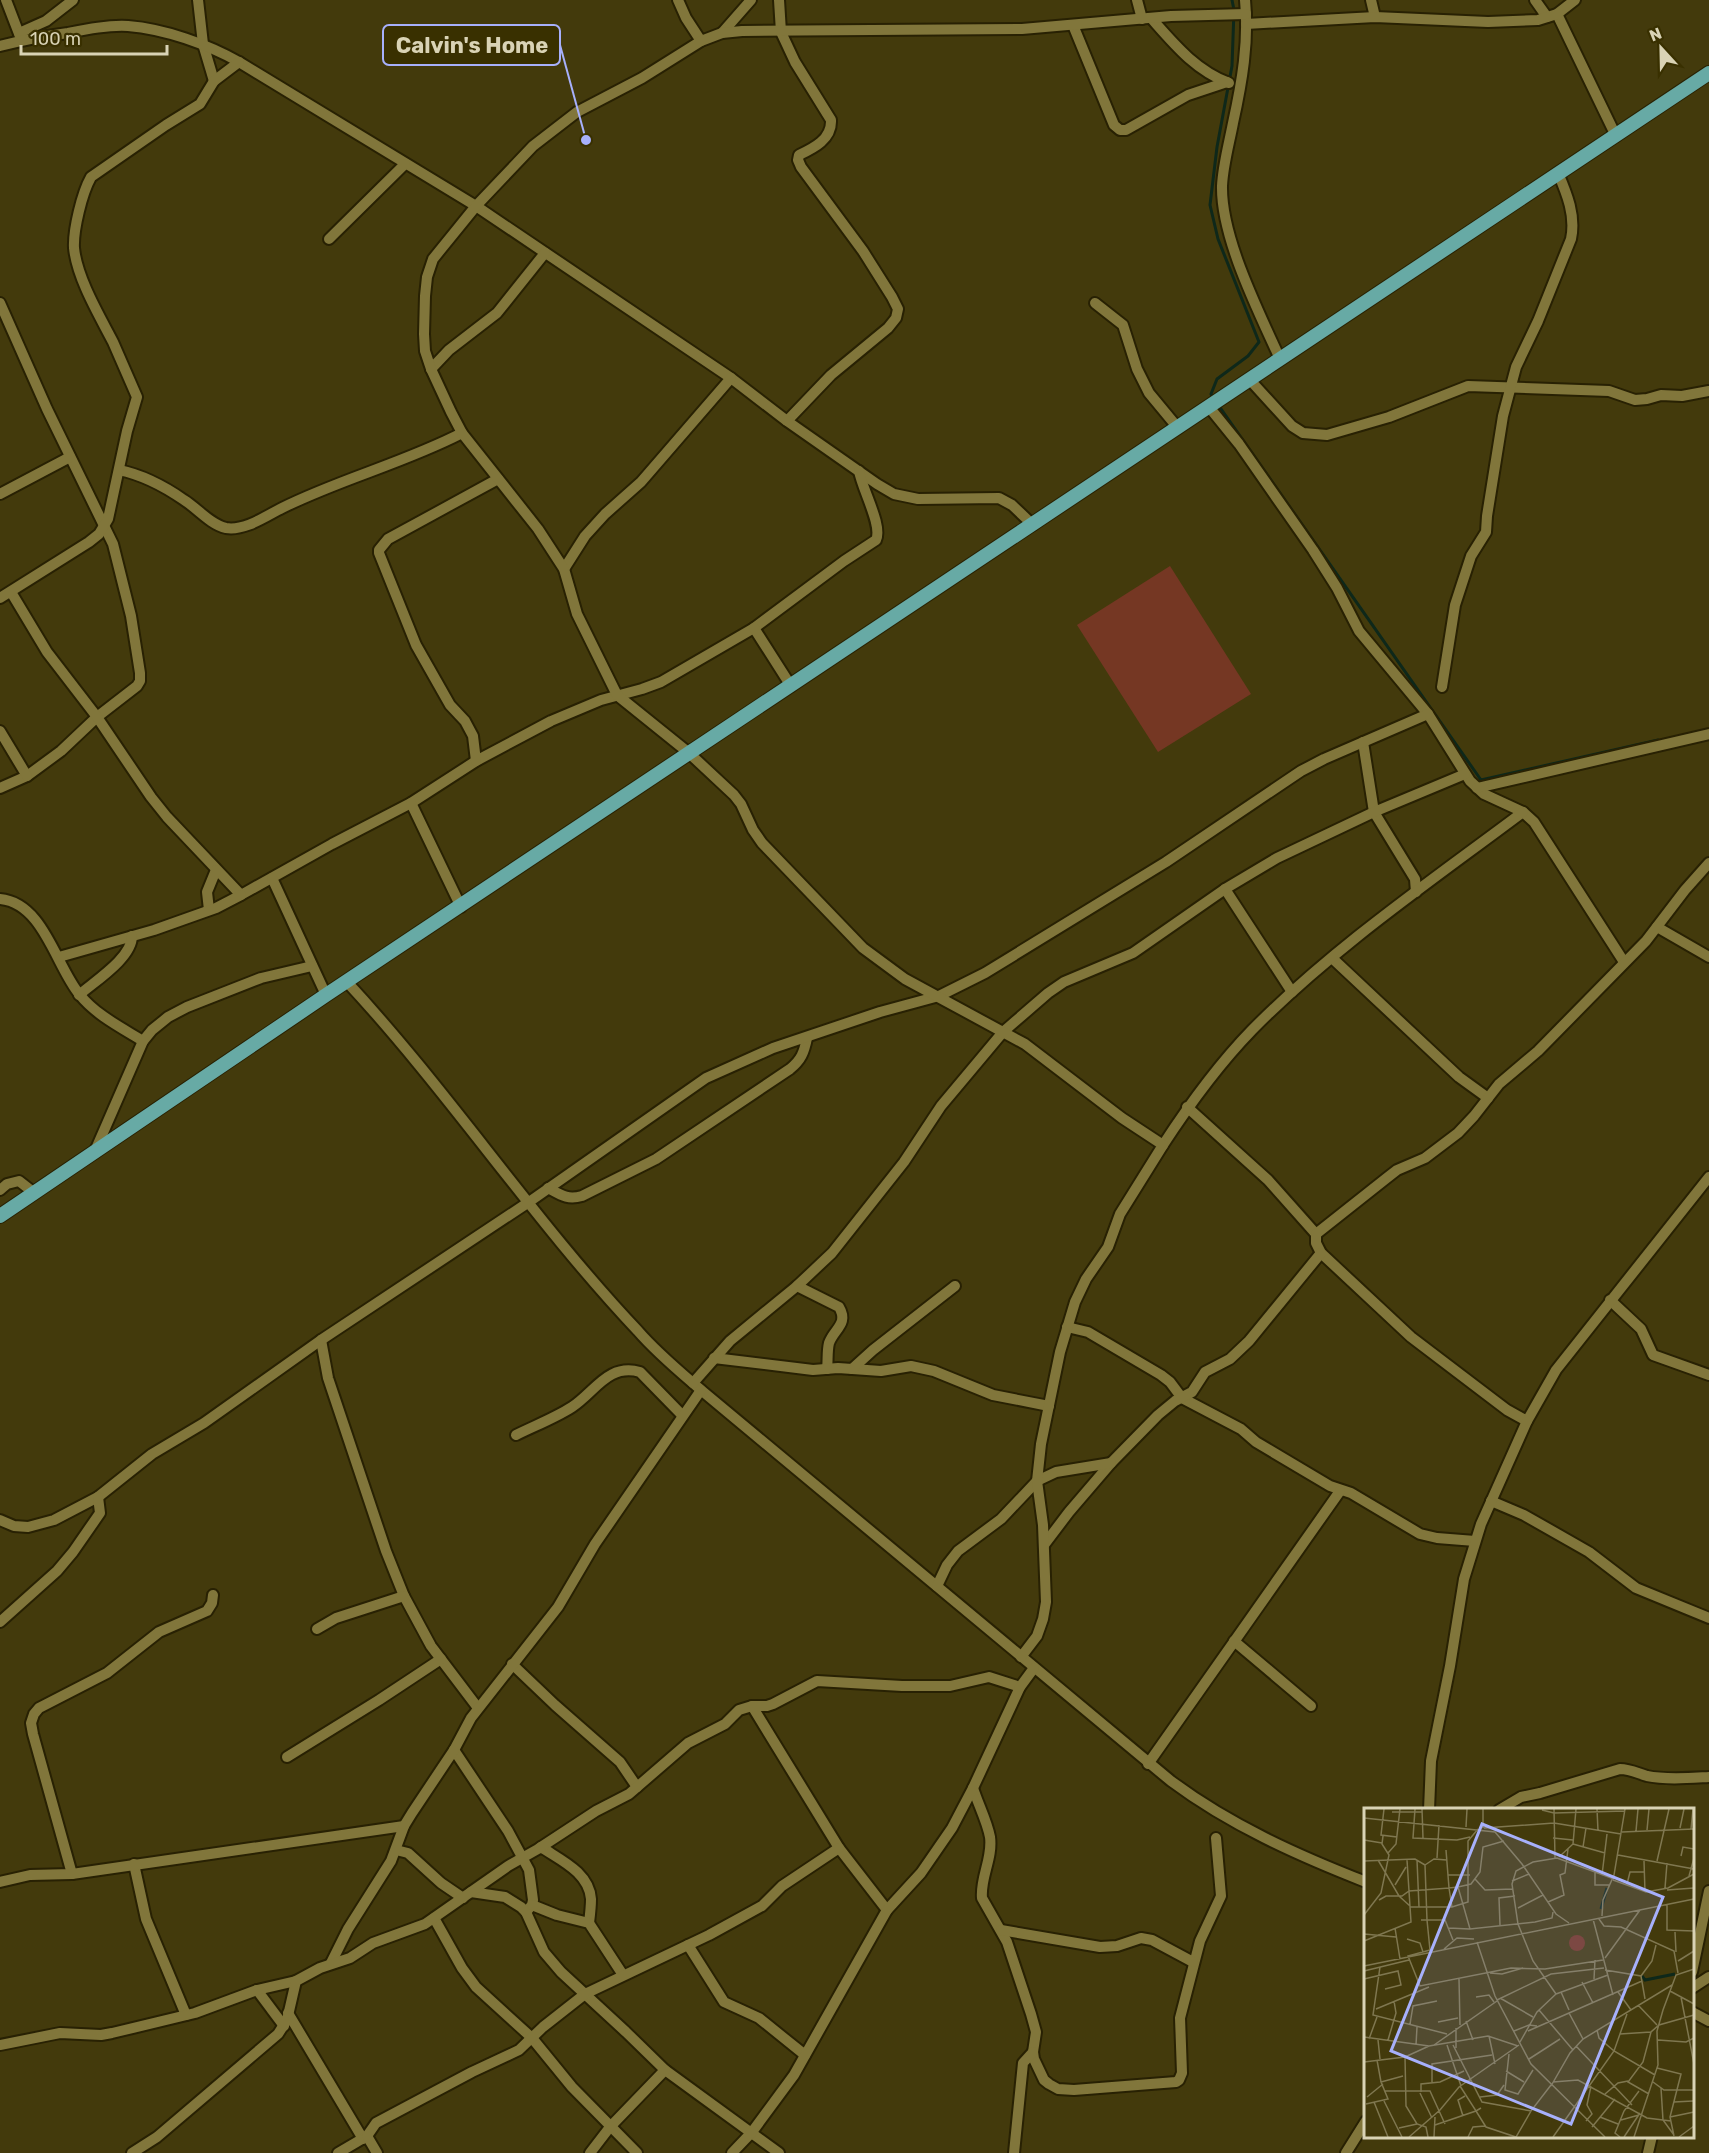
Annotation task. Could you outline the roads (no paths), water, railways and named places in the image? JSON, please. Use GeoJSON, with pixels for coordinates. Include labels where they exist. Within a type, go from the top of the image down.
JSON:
{"type":"FeatureCollection","features":[{"type":"Feature","properties":{"kind":"main road"},"geometry":{"type":"LineString","coordinates":[[0,1216],[326,995],[1709,73]]}},
{"type":"Feature","properties":{"kind":"street"},"geometry":{"type":"LineString","coordinates":[[6,0],[20,37]]}},
{"type":"Feature","properties":{"kind":"street"},"geometry":{"type":"LineString","coordinates":[[0,46],[20,37],[73,0]]}},
{"type":"Feature","properties":{"kind":"street"},"geometry":{"type":"LineString","coordinates":[[198,0],[203,44],[214,81]]}},
{"type":"Feature","properties":{"kind":"street"},"geometry":{"type":"LineString","coordinates":[[678,0],[686,18],[701,41]]}},
{"type":"Feature","properties":{"kind":"street"},"geometry":{"type":"LineString","coordinates":[[722,33],[751,0]]}},
{"type":"Feature","properties":{"kind":"street"},"geometry":{"type":"LineString","coordinates":[[779,0],[781,32],[795,62],[831,120],[828,135],[822,142],[799,155],[798,160],[862,251],[898,309],[896,318],[888,328],[831,375],[787,421]]}},
{"type":"Feature","properties":{"kind":"street"},"geometry":{"type":"LineString","coordinates":[[1137,0],[1146,18],[1194,64],[1240,87]]}},
{"type":"Feature","properties":{"kind":"street"},"geometry":{"type":"LineString","coordinates":[[1245,0],[1246,43],[1240,87],[1223,171],[1224,210],[1230,237],[1281,359]]}},
{"type":"Feature","properties":{"kind":"street"},"geometry":{"type":"LineString","coordinates":[[1371,0],[1375,17]]}},
{"type":"Feature","properties":{"kind":"street"},"geometry":{"type":"LineString","coordinates":[[1535,0],[1552,16],[1616,136]]}},
{"type":"Feature","properties":{"kind":"street"},"geometry":{"type":"LineString","coordinates":[[1163,1145],[1122,1118],[1047,1059],[1010,1035],[905,979],[863,948],[762,843],[737,798],[689,753],[625,704],[617,695],[577,614],[564,569],[538,529],[462,433],[431,369],[425,351],[424,334],[427,277],[433,259],[476,206],[533,146],[577,112],[642,78],[701,41],[722,33],[1022,29],[1146,18],[1375,17],[1488,22],[1538,21],[1552,16],[1575,0]]}},
{"type":"Feature","properties":{"kind":"street"},"geometry":{"type":"LineString","coordinates":[[1073,25],[1114,125],[1120,130],[1126,130],[1188,95],[1227,82]]}},
{"type":"Feature","properties":{"kind":"street"},"geometry":{"type":"LineString","coordinates":[[20,37],[119,26],[150,30],[203,44],[239,62],[476,206],[730,378],[877,484],[905,497],[918,500],[999,498],[1012,505],[1033,525]]}},
{"type":"Feature","properties":{"kind":"street"},"geometry":{"type":"LineString","coordinates":[[0,598],[89,542],[104,527],[110,512],[127,431],[137,397],[90,295],[74,248],[82,197],[91,177],[166,124],[200,104],[214,81],[239,62]]}},
{"type":"Feature","properties":{"kind":"street"},"geometry":{"type":"LineString","coordinates":[[329,239],[405,164]]}},
{"type":"Feature","properties":{"kind":"street"},"geometry":{"type":"LineString","coordinates":[[1442,687],[1455,605],[1471,556],[1486,532],[1498,448],[1516,367],[1538,321],[1571,239],[1573,216],[1558,173]]}},
{"type":"Feature","properties":{"kind":"street"},"geometry":{"type":"LineString","coordinates":[[431,369],[449,350],[497,313],[545,253]]}},
{"type":"Feature","properties":{"kind":"street"},"geometry":{"type":"LineString","coordinates":[[0,303],[117,555],[131,616],[140,681],[137,686],[97,717],[75,740],[27,776],[0,788]]}},
{"type":"Feature","properties":{"kind":"street"},"geometry":{"type":"LineString","coordinates":[[1095,303],[1123,325],[1137,369],[1149,393],[1178,428]]}},
{"type":"Feature","properties":{"kind":"street"},"geometry":{"type":"LineString","coordinates":[[564,569],[585,536],[656,466],[730,378]]}},
{"type":"Feature","properties":{"kind":"street"},"geometry":{"type":"LineString","coordinates":[[1250,380],[1292,426],[1303,433],[1327,435],[1389,417],[1468,386],[1511,386],[1551,391],[1609,391],[1635,400],[1661,395],[1682,396],[1709,391]]}},
{"type":"Feature","properties":{"kind":"street"},"geometry":{"type":"LineString","coordinates":[[1209,407],[1239,444],[1313,550],[1337,588],[1359,631],[1428,714],[1448,743],[1465,774],[1477,788],[1492,799],[1522,812],[1534,822],[1624,962]]}},
{"type":"Feature","properties":{"kind":"street"},"geometry":{"type":"LineString","coordinates":[[119,470],[167,488],[226,528],[236,527],[252,523],[302,498],[440,444],[462,433]]}},
{"type":"Feature","properties":{"kind":"street"},"geometry":{"type":"LineString","coordinates":[[0,494],[70,457]]}},
{"type":"Feature","properties":{"kind":"street"},"geometry":{"type":"LineString","coordinates":[[59,957],[132,936],[209,910],[241,896],[332,844],[411,803],[476,760],[551,721],[617,695],[661,682],[754,628],[876,540],[877,522],[862,487],[859,471]]}},
{"type":"Feature","properties":{"kind":"street"},"geometry":{"type":"LineString","coordinates":[[476,760],[473,736],[465,722],[450,705],[416,645],[379,550],[388,539],[498,479]]}},
{"type":"Feature","properties":{"kind":"street"},"geometry":{"type":"LineString","coordinates":[[11,592],[47,652],[97,717],[167,817],[241,896]]}},
{"type":"Feature","properties":{"kind":"street"},"geometry":{"type":"LineString","coordinates":[[754,628],[791,686]]}},
{"type":"Feature","properties":{"kind":"street"},"geometry":{"type":"LineString","coordinates":[[0,1520],[14,1526],[28,1527],[54,1520],[98,1497],[152,1454],[204,1423],[321,1340],[529,1202],[706,1078],[773,1048],[880,1012],[939,996],[985,973],[1137,880],[1301,771],[1428,714]]}},
{"type":"Feature","properties":{"kind":"street"},"geometry":{"type":"LineString","coordinates":[[0,731],[27,776]]}},
{"type":"Feature","properties":{"kind":"street"},"geometry":{"type":"LineString","coordinates":[[1477,788],[1709,734]]}},
{"type":"Feature","properties":{"kind":"street"},"geometry":{"type":"LineString","coordinates":[[1363,742],[1374,812],[1415,879],[1416,892]]}},
{"type":"Feature","properties":{"kind":"street"},"geometry":{"type":"LineString","coordinates":[[331,1963],[348,1929],[396,1850],[404,1826],[454,1750],[478,1708],[558,1607],[595,1544],[682,1415],[714,1358],[730,1341],[797,1286],[832,1253],[904,1162],[941,1106],[1003,1032],[1029,1008],[1064,982],[1132,953],[1225,889],[1277,858],[1374,812],[1465,774]]}},
{"type":"Feature","properties":{"kind":"street"},"geometry":{"type":"LineString","coordinates":[[411,803],[461,907]]}},
{"type":"Feature","properties":{"kind":"street"},"geometry":{"type":"LineString","coordinates":[[1021,1657],[1037,1636],[1046,1602],[1044,1545],[1037,1481],[1041,1444],[1060,1352],[1075,1302],[1086,1279],[1113,1238],[1120,1214],[1187,1107],[1251,1032],[1292,992],[1332,958],[1522,812]]}},
{"type":"Feature","properties":{"kind":"street"},"geometry":{"type":"LineString","coordinates":[[1316,1234],[1397,1170],[1415,1163],[1444,1145],[1474,1116],[1498,1084],[1538,1051],[1646,941],[1709,863]]}},
{"type":"Feature","properties":{"kind":"street"},"geometry":{"type":"LineString","coordinates":[[209,910],[207,892],[216,870]]}},
{"type":"Feature","properties":{"kind":"street"},"geometry":{"type":"LineString","coordinates":[[272,878],[326,995]]}},
{"type":"Feature","properties":{"kind":"street"},"geometry":{"type":"LineString","coordinates":[[1225,889],[1292,992]]}},
{"type":"Feature","properties":{"kind":"street"},"geometry":{"type":"LineString","coordinates":[[0,899],[12,901],[29,914],[59,957],[79,995],[94,1010],[143,1041]]}},
{"type":"Feature","properties":{"kind":"street"},"geometry":{"type":"LineString","coordinates":[[1657,927],[1709,957]]}},
{"type":"Feature","properties":{"kind":"street"},"geometry":{"type":"LineString","coordinates":[[79,995],[118,962],[130,948],[132,936]]}},
{"type":"Feature","properties":{"kind":"street"},"geometry":{"type":"LineString","coordinates":[[1332,958],[1459,1077],[1488,1098]]}},
{"type":"Feature","properties":{"kind":"street"},"geometry":{"type":"LineString","coordinates":[[95,1151],[143,1041],[168,1017],[187,1007],[261,978],[312,966]]}},
{"type":"Feature","properties":{"kind":"street"},"geometry":{"type":"LineString","coordinates":[[347,982],[448,1101],[615,1307],[664,1359],[1148,1764],[1208,1807],[1262,1837],[1364,1882]]}},
{"type":"Feature","properties":{"kind":"street"},"geometry":{"type":"LineString","coordinates":[[548,1188],[565,1198],[572,1199],[656,1159],[790,1070],[804,1054],[807,1038]]}},
{"type":"Feature","properties":{"kind":"street"},"geometry":{"type":"LineString","coordinates":[[1187,1107],[1268,1180],[1316,1234],[1316,1243],[1321,1253],[1411,1337],[1508,1410],[1527,1421]]}},
{"type":"Feature","properties":{"kind":"street"},"geometry":{"type":"LineString","coordinates":[[1428,1808],[1431,1761],[1464,1579],[1475,1541],[1491,1501],[1527,1421],[1556,1370],[1709,1177]]}},
{"type":"Feature","properties":{"kind":"street"},"geometry":{"type":"LineString","coordinates":[[0,1190],[7,1184],[19,1181],[33,1192]]}},
{"type":"Feature","properties":{"kind":"street"},"geometry":{"type":"LineString","coordinates":[[1044,1545],[1111,1463],[1166,1407],[1192,1392],[1205,1372],[1230,1359],[1249,1341],[1321,1253]]}},
{"type":"Feature","properties":{"kind":"street"},"geometry":{"type":"LineString","coordinates":[[797,1286],[839,1308],[842,1313],[843,1322],[829,1345],[827,1369]]}},
{"type":"Feature","properties":{"kind":"street"},"geometry":{"type":"LineString","coordinates":[[852,1369],[955,1286]]}},
{"type":"Feature","properties":{"kind":"street"},"geometry":{"type":"LineString","coordinates":[[1610,1300],[1641,1329],[1653,1355],[1709,1375]]}},
{"type":"Feature","properties":{"kind":"street"},"geometry":{"type":"LineString","coordinates":[[1067,1327],[1088,1332],[1161,1375],[1170,1382],[1182,1398],[1240,1429],[1285,1460],[1340,1491],[1351,1493],[1420,1534],[1437,1538],[1475,1541]]}},
{"type":"Feature","properties":{"kind":"street"},"geometry":{"type":"LineString","coordinates":[[321,1340],[327,1378],[386,1551],[404,1596],[431,1646],[478,1708]]}},
{"type":"Feature","properties":{"kind":"street"},"geometry":{"type":"LineString","coordinates":[[714,1358],[813,1370],[881,1371],[911,1366],[934,1371],[993,1395],[1049,1406]]}},
{"type":"Feature","properties":{"kind":"street"},"geometry":{"type":"LineString","coordinates":[[516,1435],[571,1408],[603,1378],[618,1372],[640,1372],[682,1415]]}},
{"type":"Feature","properties":{"kind":"street"},"geometry":{"type":"LineString","coordinates":[[937,1586],[947,1565],[958,1551],[1001,1519],[1037,1481],[1056,1472],[1111,1463]]}},
{"type":"Feature","properties":{"kind":"street"},"geometry":{"type":"LineString","coordinates":[[1148,1764],[1340,1491]]}},
{"type":"Feature","properties":{"kind":"street"},"geometry":{"type":"LineString","coordinates":[[0,1622],[50,1578],[73,1552],[100,1513],[98,1497]]}},
{"type":"Feature","properties":{"kind":"street"},"geometry":{"type":"LineString","coordinates":[[1491,1501],[1524,1515],[1581,1547],[1636,1588],[1709,1618]]}},
{"type":"Feature","properties":{"kind":"street"},"geometry":{"type":"LineString","coordinates":[[72,1874],[33,1734],[31,1723],[34,1714],[55,1699],[107,1673],[159,1632],[207,1611],[212,1603],[213,1595]]}},
{"type":"Feature","properties":{"kind":"street"},"geometry":{"type":"LineString","coordinates":[[317,1629],[336,1618],[404,1596]]}},
{"type":"Feature","properties":{"kind":"street"},"geometry":{"type":"LineString","coordinates":[[1234,1641],[1311,1706]]}},
{"type":"Feature","properties":{"kind":"street"},"geometry":{"type":"LineString","coordinates":[[287,1757],[379,1701],[441,1659]]}},
{"type":"Feature","properties":{"kind":"street"},"geometry":{"type":"LineString","coordinates":[[512,1664],[620,1762],[637,1787]]}},
{"type":"Feature","properties":{"kind":"street"},"geometry":{"type":"LineString","coordinates":[[732,2153],[752,2132],[794,2075],[887,1910],[927,1864],[952,1828],[1020,1687],[1034,1668]]}},
{"type":"Feature","properties":{"kind":"street"},"geometry":{"type":"LineString","coordinates":[[0,2045],[60,2033],[101,2035],[186,2015],[257,1990],[296,1981],[331,1963],[350,1958],[373,1943],[414,1929],[434,1918],[523,1857],[621,1798],[688,1743],[725,1724],[739,1710],[773,1704],[817,1681],[902,1686],[951,1686],[989,1677],[1020,1687]]}},
{"type":"Feature","properties":{"kind":"street"},"geometry":{"type":"LineString","coordinates":[[752,1706],[839,1848],[887,1910]]}},
{"type":"Feature","properties":{"kind":"street"},"geometry":{"type":"LineString","coordinates":[[454,1750],[490,1803],[531,1873],[529,1909],[544,1952],[561,1972],[664,2070],[779,2153]]}},
{"type":"Feature","properties":{"kind":"street"},"geometry":{"type":"LineString","coordinates":[[1501,1808],[1521,1797],[1620,1769],[1628,1769],[1647,1776],[1709,1777]]}},
{"type":"Feature","properties":{"kind":"street"},"geometry":{"type":"LineString","coordinates":[[973,1788],[990,1838],[981,1891],[982,1898],[1001,1930],[1035,2026],[1034,2059],[1044,2080],[1058,2089],[1074,2090],[1179,2080],[1182,2073],[1180,2018],[1200,1941],[1221,1896],[1216,1838]]}},
{"type":"Feature","properties":{"kind":"street"},"geometry":{"type":"LineString","coordinates":[[0,1882],[30,1875],[72,1874],[404,1826]]}},
{"type":"Feature","properties":{"kind":"street"},"geometry":{"type":"LineString","coordinates":[[541,1847],[574,1869],[585,1882],[591,1898],[589,1923],[623,1975]]}},
{"type":"Feature","properties":{"kind":"street"},"geometry":{"type":"LineString","coordinates":[[338,2153],[365,2137],[370,2129],[383,2119],[519,2050],[543,2027],[585,1994],[688,1945],[762,1906],[782,1886],[839,1848]]}},
{"type":"Feature","properties":{"kind":"street"},"geometry":{"type":"LineString","coordinates":[[396,1850],[408,1853],[441,1883],[467,1895],[505,1897],[529,1909],[589,1923]]}},
{"type":"Feature","properties":{"kind":"street"},"geometry":{"type":"LineString","coordinates":[[134,1864],[146,1919],[186,2015]]}},
{"type":"Feature","properties":{"kind":"street"},"geometry":{"type":"LineString","coordinates":[[1694,1962],[1709,1891]]}},
{"type":"Feature","properties":{"kind":"street"},"geometry":{"type":"LineString","coordinates":[[434,1918],[467,1976],[476,1987],[532,2038],[572,2087],[637,2153]]}},
{"type":"Feature","properties":{"kind":"street"},"geometry":{"type":"LineString","coordinates":[[1001,1930],[1100,1947],[1117,1946],[1141,1938],[1152,1940],[1193,1962]]}},
{"type":"Feature","properties":{"kind":"street"},"geometry":{"type":"LineString","coordinates":[[688,1945],[724,2002],[759,2018],[805,2055]]}},
{"type":"Feature","properties":{"kind":"street"},"geometry":{"type":"LineString","coordinates":[[1694,1987],[1709,1977]]}},
{"type":"Feature","properties":{"kind":"street"},"geometry":{"type":"LineString","coordinates":[[137,2152],[284,2026],[296,1981]]}},
{"type":"Feature","properties":{"kind":"street"},"geometry":{"type":"LineString","coordinates":[[257,1990],[284,2026]]}},
{"type":"Feature","properties":{"kind":"street"},"geometry":{"type":"LineString","coordinates":[[288,2013],[377,2153]]}},
{"type":"Feature","properties":{"kind":"street"},"geometry":{"type":"LineString","coordinates":[[1694,2013],[1709,2021]]}},
{"type":"Feature","properties":{"kind":"street"},"geometry":{"type":"LineString","coordinates":[[1014,2153],[1023,2063],[1033,2052]]}},
{"type":"Feature","properties":{"kind":"street"},"geometry":{"type":"LineString","coordinates":[[590,2153],[610,2127],[664,2070]]}},
{"type":"Feature","properties":{"kind":"street"},"geometry":{"type":"LineString","coordinates":[[1346,2153],[1364,2123]]}},
{"type":"Feature","properties":{"kind":"street"},"geometry":{"type":"LineString","coordinates":[[1648,2153],[1652,2138]]}},
{"type":"Feature","properties":{"kind":"waterway"},"geometry":{"type":"LineString","coordinates":[[1213,398],[1211,394],[1217,379],[1248,356],[1259,342],[1218,239],[1210,205],[1217,147],[1232,66],[1234,10],[1232,0]]}},
{"type":"Feature","properties":{"kind":"waterway"},"geometry":{"type":"LineString","coordinates":[[1219,406],[1481,780],[1658,740]]}},
{"type":"Feature","properties":{"kind":"place","name":"Calvin's Home"},"geometry":{"type":"Point","coordinates":[586,140]}}]}
